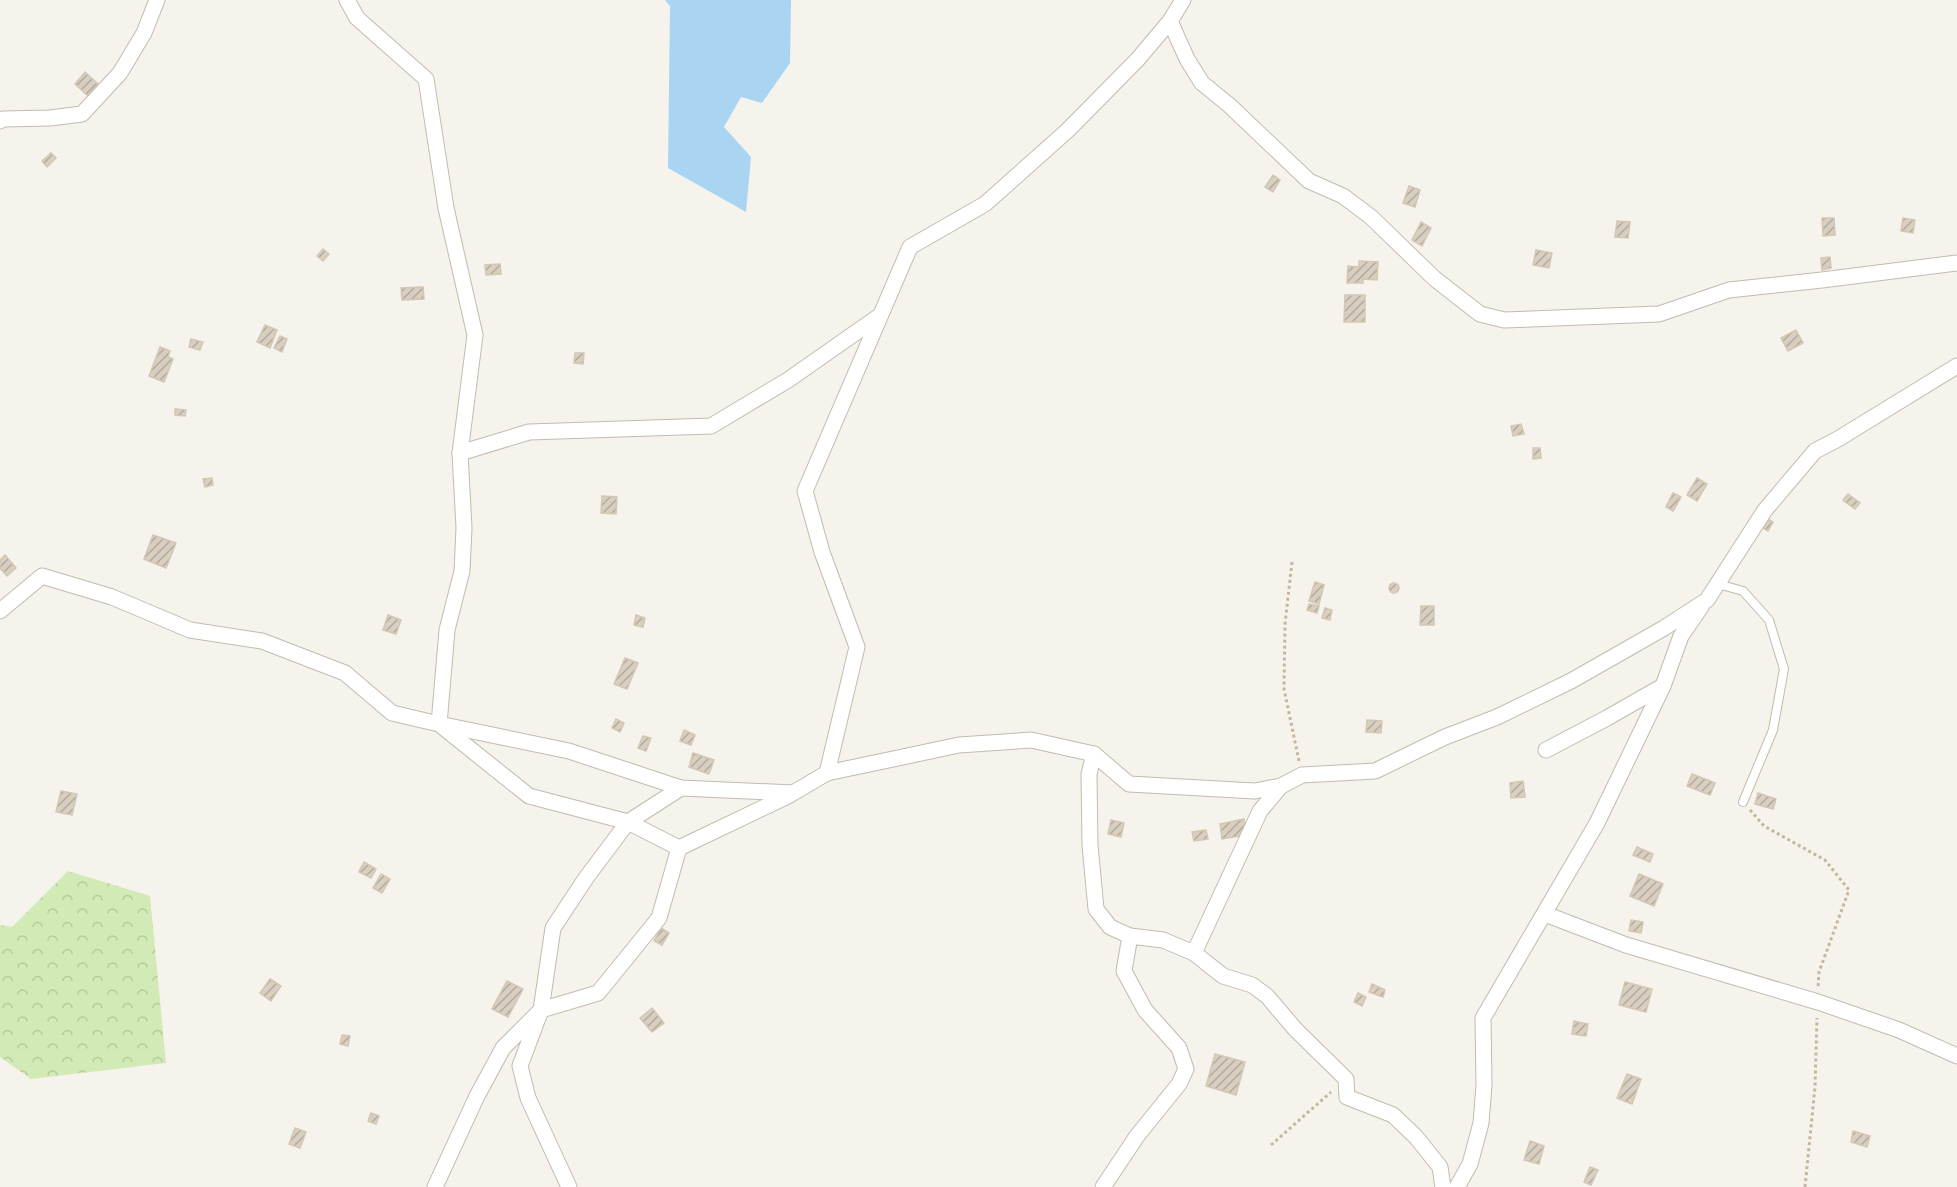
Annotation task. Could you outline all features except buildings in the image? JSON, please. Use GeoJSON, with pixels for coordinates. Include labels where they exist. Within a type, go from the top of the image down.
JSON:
{"type":"FeatureCollection","features":[{"type":"Feature","properties":{"kind":"street"},"geometry":{"type":"LineString","coordinates":[[0,122],[3,119],[51,118],[82,114],[120,73],[144,33],[157,0]]}},
{"type":"Feature","properties":{"kind":"street"},"geometry":{"type":"LineString","coordinates":[[347,0],[357,18],[426,79],[446,208],[475,335],[460,453],[464,528],[462,571],[447,630],[439,724]]}},
{"type":"Feature","properties":{"kind":"street"},"geometry":{"type":"LineString","coordinates":[[827,773],[857,647],[822,552],[805,491],[910,247],[985,204],[1068,130],[1138,59],[1170,21],[1183,0]]}},
{"type":"Feature","properties":{"kind":"street"},"geometry":{"type":"LineString","coordinates":[[1170,21],[1187,59],[1203,83],[1309,181],[1343,196],[1371,217],[1435,279],[1480,314],[1504,320],[1659,314],[1729,290],[1957,263]]}},
{"type":"Feature","properties":{"kind":"street"},"geometry":{"type":"LineString","coordinates":[[460,453],[529,432],[711,426],[788,380],[879,317]]}},
{"type":"Feature","properties":{"kind":"street"},"geometry":{"type":"LineString","coordinates":[[1457,1187],[1470,1164],[1481,1123],[1484,1085],[1483,1018],[1597,823],[1663,686],[1681,636],[1765,510],[1815,451],[1957,366]]}},
{"type":"Feature","properties":{"kind":"street"},"geometry":{"type":"LineString","coordinates":[[0,611],[42,576],[112,597],[190,630],[262,641],[345,673],[392,713],[569,751],[681,788],[793,793]]}},
{"type":"Feature","properties":{"kind":"street"},"geometry":{"type":"LineString","coordinates":[[435,1187],[502,1048],[541,1010],[598,993],[659,918],[679,848],[793,793],[827,773],[969,744],[1031,740],[1094,754],[1129,784],[1255,791],[1281,786],[1302,775],[1375,771],[1445,736],[1497,717],[1571,681],[1664,628],[1707,600]]}},
{"type":"Feature","properties":{"kind":"street"},"geometry":{"type":"LineString","coordinates":[[1546,750],[1663,686]]}},
{"type":"Feature","properties":{"kind":"street"},"geometry":{"type":"LineString","coordinates":[[439,724],[529,796],[628,822],[679,848]]}},
{"type":"Feature","properties":{"kind":"street"},"geometry":{"type":"LineString","coordinates":[[1094,754],[1089,774],[1090,845],[1096,909],[1110,927],[1130,936],[1162,940],[1194,953],[1223,976],[1252,985],[1267,996],[1295,1029],[1346,1079],[1347,1097],[1393,1114],[1416,1137],[1440,1167],[1443,1187]]}},
{"type":"Feature","properties":{"kind":"street"},"geometry":{"type":"LineString","coordinates":[[1194,953],[1260,811],[1281,786]]}},
{"type":"Feature","properties":{"kind":"street"},"geometry":{"type":"LineString","coordinates":[[569,1187],[528,1098],[520,1066],[541,1010],[553,928],[586,878],[628,822],[681,788]]}},
{"type":"Feature","properties":{"kind":"street"},"geometry":{"type":"LineString","coordinates":[[1545,915],[1626,945],[1818,1002],[1899,1030],[1957,1056]]}},
{"type":"Feature","properties":{"kind":"street"},"geometry":{"type":"LineString","coordinates":[[1103,1187],[1137,1136],[1179,1084],[1186,1069],[1179,1047],[1145,1010],[1124,971],[1130,936]]}},
{"type":"Feature","properties":{"kind":"lane"},"geometry":{"type":"LineString","coordinates":[[1717,584],[1743,591],[1769,620],[1784,669],[1773,729],[1743,802]]}},
{"type":"Feature","properties":{"kind":"path"},"geometry":{"type":"LineString","coordinates":[[1292,562],[1285,624],[1284,689],[1302,775]]}},
{"type":"Feature","properties":{"kind":"path"},"geometry":{"type":"LineString","coordinates":[[1743,802],[1764,826],[1825,860],[1849,890],[1819,972],[1815,1087],[1805,1187]]}},
{"type":"Feature","properties":{"kind":"path"},"geometry":{"type":"LineString","coordinates":[[1271,1145],[1346,1079]]}},
{"type":"Feature","properties":{"kind":"green space"},"geometry":{"type":"Polygon","coordinates":[[[68,871],[150,896],[166,1063],[31,1079],[0,1057],[0,925],[12,927],[68,871]]]}},
{"type":"Feature","properties":{"kind":"water"},"geometry":{"type":"Polygon","coordinates":[[[665,0],[791,0],[790,63],[762,103],[741,97],[724,127],[751,157],[746,212],[668,168],[670,6],[665,0]]]}}]}
